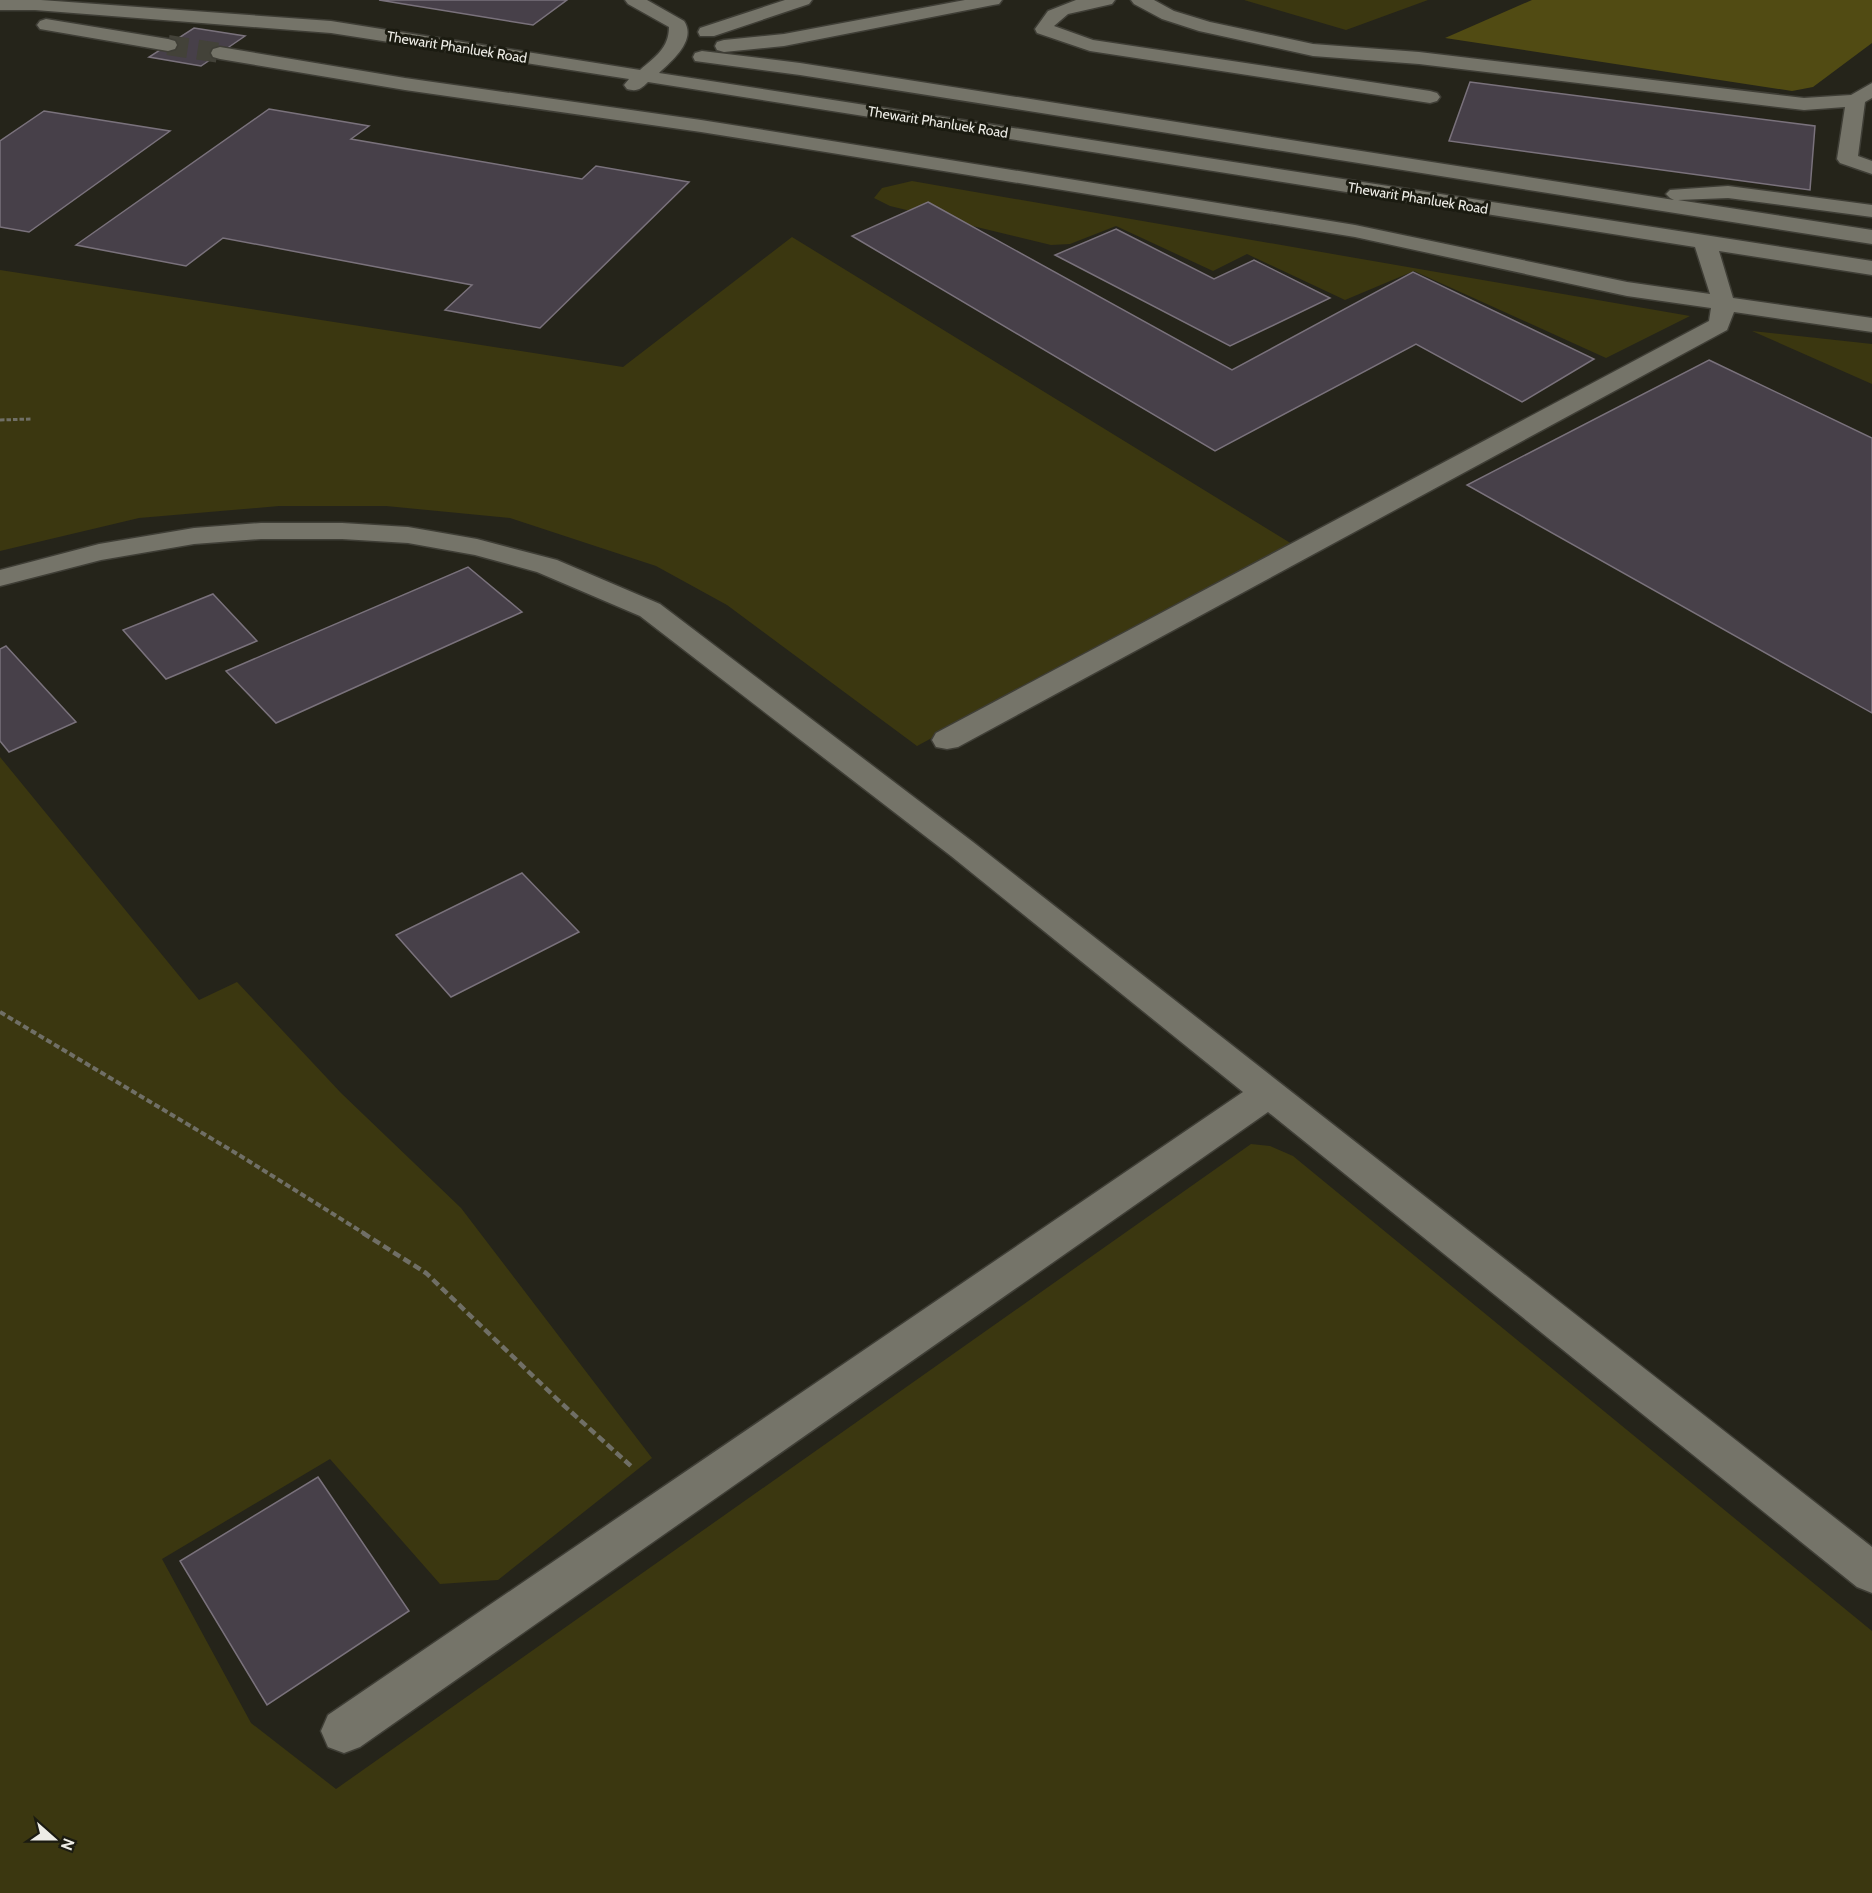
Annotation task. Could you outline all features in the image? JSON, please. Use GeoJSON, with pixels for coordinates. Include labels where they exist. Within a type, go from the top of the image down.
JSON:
{"type":"FeatureCollection","features":[{"type":"Feature","properties":{"kind":"street"},"geometry":{"type":"LineString","coordinates":[[603,112],[668,55],[678,40],[678,25],[634,0]]}},
{"type":"Feature","properties":{"kind":"street"},"geometry":{"type":"LineString","coordinates":[[661,0],[693,18],[706,45]]}},
{"type":"Feature","properties":{"kind":"street"},"geometry":{"type":"LineString","coordinates":[[694,84],[692,71],[706,45],[803,0]]}},
{"type":"Feature","properties":{"kind":"street"},"geometry":{"type":"LineString","coordinates":[[706,45],[784,40],[993,0]]}},
{"type":"Feature","properties":{"kind":"street"},"geometry":{"type":"LineString","coordinates":[[1106,0],[1058,10],[1047,19],[1044,29],[1090,45],[1430,97]]}},
{"type":"Feature","properties":{"kind":"street"},"geometry":{"type":"LineString","coordinates":[[1140,0],[1168,15],[1206,27],[1313,50],[1419,58],[1804,104],[1864,94],[1847,159],[1872,168]]}},
{"type":"Feature","properties":{"kind":"street","name":"Thewarit Phanluek Road"},"geometry":{"type":"LineString","coordinates":[[0,5],[36,5],[331,27],[1872,268]]}},
{"type":"Feature","properties":{"kind":"street"},"geometry":{"type":"LineString","coordinates":[[0,18],[168,45]]}},
{"type":"Feature","properties":{"kind":"street"},"geometry":{"type":"LineString","coordinates":[[706,45],[812,70],[1872,237]]}},
{"type":"Feature","properties":{"kind":"street"},"geometry":{"type":"LineString","coordinates":[[220,53],[1355,231],[1627,289],[1872,325]]}},
{"type":"Feature","properties":{"kind":"street"},"geometry":{"type":"LineString","coordinates":[[1664,206],[1678,193],[1728,192],[1872,211]]}},
{"type":"Feature","properties":{"kind":"street"},"geometry":{"type":"LineString","coordinates":[[946,740],[1719,325],[1724,317],[1723,304],[1705,243]]}},
{"type":"Feature","properties":{"kind":"street"},"geometry":{"type":"LineString","coordinates":[[0,578],[99,552],[194,536],[261,531],[342,531],[408,535],[477,547],[547,566],[597,585],[650,610],[962,849],[1872,1573]]}},
{"type":"Feature","properties":{"kind":"street"},"geometry":{"type":"LineString","coordinates":[[344,1731],[1269,1093]]}},
{"type":"Feature","properties":{"kind":"path"},"geometry":{"type":"LineString","coordinates":[[0,420],[31,419]]}},
{"type":"Feature","properties":{"kind":"path"},"geometry":{"type":"LineString","coordinates":[[0,1012],[239,1155],[426,1273],[559,1401],[673,1504]]}},
{"type":"Feature","properties":{"kind":"shaded area"},"geometry":{"type":"Polygon","coordinates":[[[1244,0],[1428,0],[1346,30],[1244,0]]]}},
{"type":"Feature","properties":{"kind":"shaded area"},"geometry":{"type":"Polygon","coordinates":[[[1532,0],[1872,0],[1872,43],[1813,87],[1792,91],[1445,38],[1532,0]]]}},
{"type":"Feature","properties":{"kind":"shaded area"},"geometry":{"type":"Polygon","coordinates":[[[912,181],[1690,316],[1606,358],[1414,271],[1345,300],[1247,254],[1213,271],[1116,226],[1070,244],[1051,245],[890,206],[874,198],[882,188],[912,181]]]}},
{"type":"Feature","properties":{"kind":"shaded area"},"geometry":{"type":"Polygon","coordinates":[[[792,237],[1292,544],[917,746],[727,605],[656,566],[510,518],[386,506],[279,506],[139,518],[0,551],[0,270],[623,367],[792,237]]]}},
{"type":"Feature","properties":{"kind":"shaded area"},"geometry":{"type":"Polygon","coordinates":[[[1752,331],[1872,344],[1872,384],[1752,331]]]}},
{"type":"Feature","properties":{"kind":"shaded area"},"geometry":{"type":"Polygon","coordinates":[[[0,757],[199,1000],[237,982],[341,1093],[461,1208],[652,1458],[498,1580],[440,1584],[330,1459],[162,1559],[251,1723],[336,1789],[1251,1144],[1270,1146],[1293,1156],[1872,1631],[1872,1893],[0,1893],[0,757]]]}},
{"type":"Feature","properties":{"kind":"building"},"geometry":{"type":"Polygon","coordinates":[[[379,0],[567,0],[533,25],[379,0]]]}},
{"type":"Feature","properties":{"kind":"building"},"geometry":{"type":"Polygon","coordinates":[[[194,28],[245,36],[201,66],[149,57],[194,28]]]}},
{"type":"Feature","properties":{"kind":"building"},"geometry":{"type":"Polygon","coordinates":[[[1470,82],[1815,126],[1810,190],[1449,141],[1470,82]]]}},
{"type":"Feature","properties":{"kind":"building"},"geometry":{"type":"Polygon","coordinates":[[[269,109],[369,126],[351,139],[582,179],[596,166],[689,182],[540,328],[445,310],[472,285],[223,238],[186,266],[76,245],[269,109]]]}},
{"type":"Feature","properties":{"kind":"building"},"geometry":{"type":"Polygon","coordinates":[[[44,111],[170,131],[29,232],[0,227],[0,141],[44,111]]]}},
{"type":"Feature","properties":{"kind":"building"},"geometry":{"type":"Polygon","coordinates":[[[928,202],[1232,370],[1413,272],[1594,359],[1522,402],[1416,344],[1215,451],[852,236],[928,202]]]}},
{"type":"Feature","properties":{"kind":"building"},"geometry":{"type":"Polygon","coordinates":[[[1116,229],[1214,279],[1254,260],[1330,298],[1230,346],[1055,255],[1116,229]]]}},
{"type":"Feature","properties":{"kind":"building"},"geometry":{"type":"Polygon","coordinates":[[[1709,360],[1872,438],[1872,713],[1467,485],[1709,360]]]}},
{"type":"Feature","properties":{"kind":"building"},"geometry":{"type":"Polygon","coordinates":[[[468,567],[522,612],[276,723],[226,671],[468,567]]]}},
{"type":"Feature","properties":{"kind":"building"},"geometry":{"type":"Polygon","coordinates":[[[213,594],[257,641],[166,679],[123,630],[213,594]]]}},
{"type":"Feature","properties":{"kind":"building"},"geometry":{"type":"Polygon","coordinates":[[[6,646],[76,722],[9,752],[0,741],[0,649],[6,646]]]}},
{"type":"Feature","properties":{"kind":"building"},"geometry":{"type":"Polygon","coordinates":[[[522,873],[579,932],[451,997],[396,935],[522,873]]]}},
{"type":"Feature","properties":{"kind":"building"},"geometry":{"type":"Polygon","coordinates":[[[318,1477],[409,1611],[267,1705],[180,1561],[318,1477]]]}},
{"type":"Feature","properties":{"kind":"tunnel"},"geometry":{"type":"LineString","coordinates":[[168,45],[220,53]]}}]}
